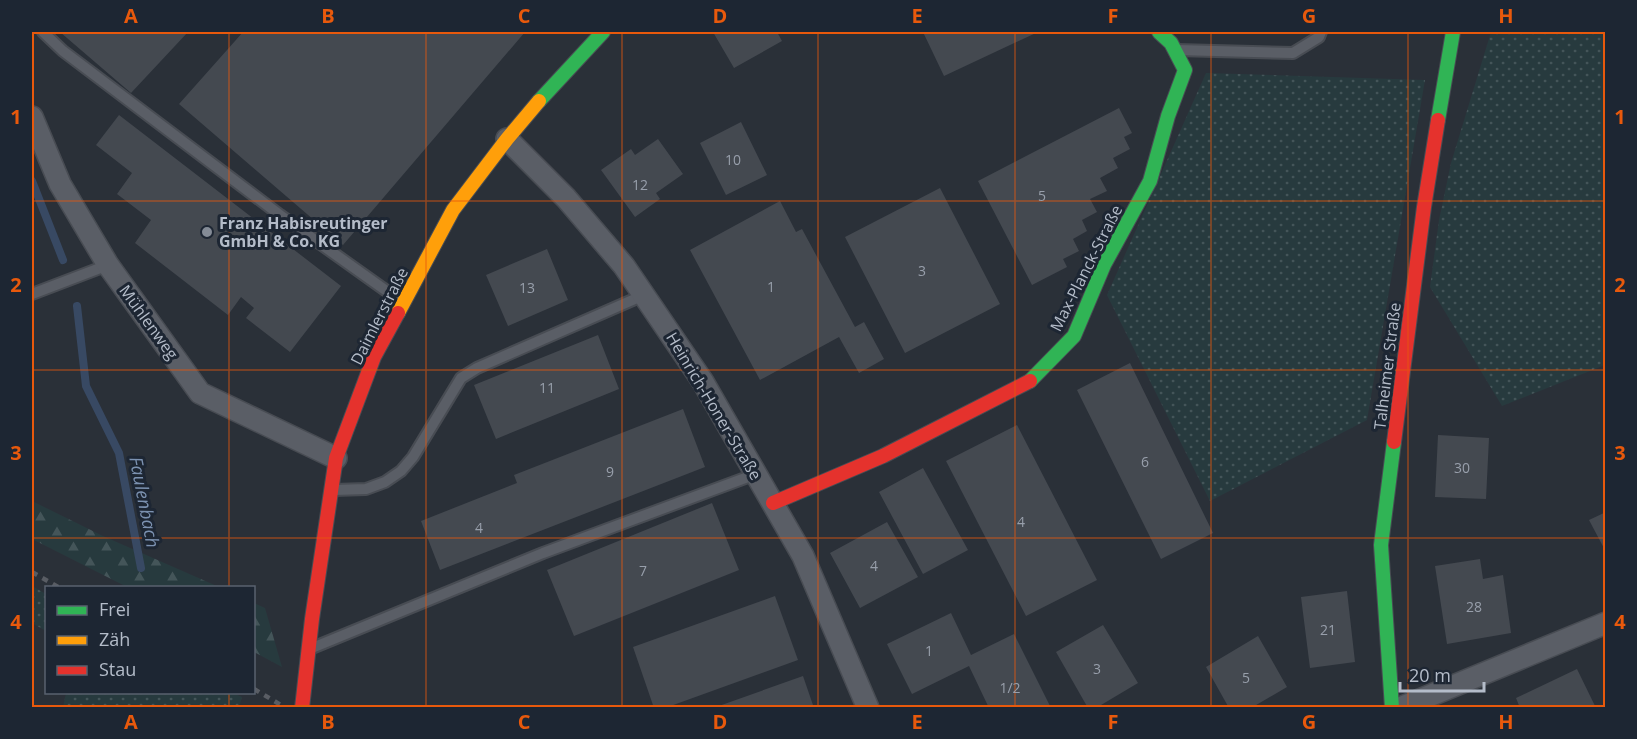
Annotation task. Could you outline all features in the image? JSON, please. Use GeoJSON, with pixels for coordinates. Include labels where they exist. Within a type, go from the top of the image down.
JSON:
{"type":"FeatureCollection","features":[{"type":"Feature","properties":{"kind":"street","name":"Daimlerstraße"},"geometry":{"type":"LineString","coordinates":[[302,708],[308,649],[336,458],[374,357],[453,210],[507,139],[603,32]]}},
{"type":"Feature","properties":{"kind":"street","name":"Max-Planck-Straße"},"geometry":{"type":"LineString","coordinates":[[773,503],[883,456],[1030,381],[1074,336],[1104,266],[1150,181],[1168,116],[1185,70],[1171,43],[1159,32]]}},
{"type":"Feature","properties":{"kind":"street","name":"Talheimer Straße"},"geometry":{"type":"LineString","coordinates":[[1392,708],[1381,545],[1424,207],[1453,32]]}},
{"type":"Feature","properties":{"kind":"street","name":"Mühlenweg"},"geometry":{"type":"LineString","coordinates":[[32,117],[60,184],[108,265],[200,393],[336,458]]}},
{"type":"Feature","properties":{"kind":"street","name":"Heinrich-Honer-Straße"},"geometry":{"type":"LineString","coordinates":[[507,139],[566,198],[624,266],[703,382],[803,556],[868,708]]}},
{"type":"Feature","properties":{"kind":"street"},"geometry":{"type":"LineString","coordinates":[[1400,708],[1605,623]]}},
{"type":"Feature","properties":{"kind":"lane"},"geometry":{"type":"LineString","coordinates":[[43,32],[63,51],[403,303]]}},
{"type":"Feature","properties":{"kind":"lane"},"geometry":{"type":"LineString","coordinates":[[1174,50],[1293,53],[1319,37],[1321,32]]}},
{"type":"Feature","properties":{"kind":"lane"},"geometry":{"type":"LineString","coordinates":[[32,294],[108,265]]}},
{"type":"Feature","properties":{"kind":"lane"},"geometry":{"type":"LineString","coordinates":[[331,490],[366,489],[385,482],[401,471],[413,458],[461,378],[477,368],[644,295]]}},
{"type":"Feature","properties":{"kind":"lane"},"geometry":{"type":"LineString","coordinates":[[308,649],[543,553],[756,474]]}},
{"type":"Feature","properties":{"kind":"green space"},"geometry":{"type":"Polygon","coordinates":[[[1491,32],[1606,32],[1605,365],[1502,406],[1430,287],[1439,220],[1451,163],[1491,32]]]}},
{"type":"Feature","properties":{"kind":"green space"},"geometry":{"type":"Polygon","coordinates":[[[1206,73],[1425,80],[1367,420],[1210,501],[1107,295],[1206,73]]]}},
{"type":"Feature","properties":{"kind":"green space"},"geometry":{"type":"Polygon","coordinates":[[[32,501],[103,536],[217,586],[125,586],[32,539],[32,501]]]}},
{"type":"Feature","properties":{"kind":"green space"},"geometry":{"type":"Polygon","coordinates":[[[32,586],[45,593],[45,630],[32,623],[32,586]]]}},
{"type":"Feature","properties":{"kind":"green space"},"geometry":{"type":"Polygon","coordinates":[[[255,603],[265,608],[282,667],[255,653],[255,603]]]}},
{"type":"Feature","properties":{"kind":"green space"},"geometry":{"type":"Polygon","coordinates":[[[66,694],[235,694],[242,697],[239,707],[63,707],[66,694]]]}},
{"type":"Feature","properties":{"kind":"building"},"geometry":{"type":"Polygon","coordinates":[[[60,32],[188,32],[131,93],[60,32]]]}},
{"type":"Feature","properties":{"kind":"building"},"geometry":{"type":"Polygon","coordinates":[[[243,32],[525,32],[343,245],[179,104],[243,32]]]}},
{"type":"Feature","properties":{"kind":"building"},"geometry":{"type":"Polygon","coordinates":[[[713,32],[777,32],[782,41],[734,68],[713,32]]]}},
{"type":"Feature","properties":{"kind":"building"},"geometry":{"type":"Polygon","coordinates":[[[923,32],[1038,32],[944,76],[923,32]]]}},
{"type":"Feature","properties":{"kind":"building"},"geometry":{"type":"Polygon","coordinates":[[[1119,108],[1132,133],[1124,137],[1130,149],[1113,158],[1118,168],[1100,178],[1107,191],[1090,199],[1097,212],[1082,220],[1087,231],[1073,239],[1079,251],[1063,259],[1067,267],[1032,285],[978,181],[1119,108]]]}},
{"type":"Feature","properties":{"kind":"building","name":"Franz Habisreutinger GmbH & Co. KG"},"geometry":{"type":"Polygon","coordinates":[[[119,115],[341,286],[290,352],[246,318],[254,308],[241,297],[228,315],[135,243],[151,220],[117,194],[132,173],[96,145],[119,115]]]}},
{"type":"Feature","properties":{"kind":"building"},"geometry":{"type":"Polygon","coordinates":[[[741,122],[767,175],[726,195],[700,143],[741,122]]]}},
{"type":"Feature","properties":{"kind":"building"},"geometry":{"type":"Polygon","coordinates":[[[658,139],[683,174],[656,193],[660,199],[635,217],[601,170],[631,149],[635,155],[658,139]]]}},
{"type":"Feature","properties":{"kind":"building"},"geometry":{"type":"Polygon","coordinates":[[[940,188],[1000,304],[905,353],[845,237],[940,188]]]}},
{"type":"Feature","properties":{"kind":"building"},"geometry":{"type":"Polygon","coordinates":[[[780,201],[796,232],[802,229],[855,327],[864,322],[884,359],[859,373],[839,337],[760,380],[690,250],[780,201]]]}},
{"type":"Feature","properties":{"kind":"building"},"geometry":{"type":"Polygon","coordinates":[[[547,249],[568,300],[508,326],[486,275],[547,249]]]}},
{"type":"Feature","properties":{"kind":"building"},"geometry":{"type":"Polygon","coordinates":[[[598,335],[619,389],[496,439],[474,385],[598,335]]]}},
{"type":"Feature","properties":{"kind":"building"},"geometry":{"type":"Polygon","coordinates":[[[1130,363],[1213,533],[1161,559],[1077,390],[1130,363]]]}},
{"type":"Feature","properties":{"kind":"building"},"geometry":{"type":"Polygon","coordinates":[[[683,409],[705,467],[440,570],[421,521],[517,483],[514,475],[683,409]]]}},
{"type":"Feature","properties":{"kind":"building"},"geometry":{"type":"Polygon","coordinates":[[[1017,425],[1097,580],[1026,616],[946,461],[1017,425]]]}},
{"type":"Feature","properties":{"kind":"building"},"geometry":{"type":"Polygon","coordinates":[[[1438,435],[1489,438],[1486,499],[1435,497],[1438,435]]]}},
{"type":"Feature","properties":{"kind":"building"},"geometry":{"type":"Polygon","coordinates":[[[923,468],[968,550],[923,574],[879,492],[923,468]]]}},
{"type":"Feature","properties":{"kind":"building"},"geometry":{"type":"Polygon","coordinates":[[[712,503],[739,570],[574,636],[547,570],[712,503]]]}},
{"type":"Feature","properties":{"kind":"building"},"geometry":{"type":"Polygon","coordinates":[[[1606,512],[1606,552],[1589,520],[1606,512]]]}},
{"type":"Feature","properties":{"kind":"building"},"geometry":{"type":"Polygon","coordinates":[[[887,522],[918,577],[860,608],[830,553],[887,522]]]}},
{"type":"Feature","properties":{"kind":"building"},"geometry":{"type":"Polygon","coordinates":[[[1480,559],[1483,579],[1503,575],[1511,633],[1447,644],[1435,566],[1480,559]]]}},
{"type":"Feature","properties":{"kind":"building"},"geometry":{"type":"Polygon","coordinates":[[[1347,591],[1355,662],[1310,668],[1301,597],[1347,591]]]}},
{"type":"Feature","properties":{"kind":"building"},"geometry":{"type":"Polygon","coordinates":[[[775,596],[798,660],[665,708],[654,708],[633,647],[775,596]]]}},
{"type":"Feature","properties":{"kind":"building"},"geometry":{"type":"Polygon","coordinates":[[[951,613],[971,655],[1014,634],[1051,708],[989,708],[969,666],[912,694],[887,644],[951,613]]]}},
{"type":"Feature","properties":{"kind":"building"},"geometry":{"type":"Polygon","coordinates":[[[1103,625],[1138,683],[1096,708],[1088,708],[1056,652],[1103,625]]]}},
{"type":"Feature","properties":{"kind":"building"},"geometry":{"type":"Polygon","coordinates":[[[1258,636],[1287,687],[1251,708],[1229,708],[1206,667],[1258,636]]]}},
{"type":"Feature","properties":{"kind":"building"},"geometry":{"type":"Polygon","coordinates":[[[1577,669],[1596,708],[1520,708],[1516,698],[1577,669]]]}},
{"type":"Feature","properties":{"kind":"building"},"geometry":{"type":"Polygon","coordinates":[[[803,676],[814,708],[716,708],[716,707],[803,676]]]}},
{"type":"Feature","properties":{"kind":"waterway","name":"Faulenbach"},"geometry":{"type":"LineString","coordinates":[[32,181],[63,260]]}},
{"type":"Feature","properties":{"kind":"waterway","name":"Faulenbach"},"geometry":{"type":"LineString","coordinates":[[77,306],[86,386],[119,453],[141,568]]}},
{"type":"Feature","properties":{"kind":"railway"},"geometry":{"type":"LineString","coordinates":[[32,572],[56,586]]}},
{"type":"Feature","properties":{"kind":"railway"},"geometry":{"type":"LineString","coordinates":[[255,690],[286,708]]}},
{"type":"Feature","properties":{"kind":"traffic: fast"},"geometry":{"type":"LineString","coordinates":[[539,101],[603,32]]}},
{"type":"Feature","properties":{"kind":"traffic: fast"},"geometry":{"type":"LineString","coordinates":[[1030,381],[1074,336],[1104,265],[1150,181],[1168,116],[1185,70],[1171,43],[1159,32]]}},
{"type":"Feature","properties":{"kind":"traffic: fast"},"geometry":{"type":"LineString","coordinates":[[1438,120],[1453,32]]}},
{"type":"Feature","properties":{"kind":"traffic: fast"},"geometry":{"type":"LineString","coordinates":[[1392,708],[1381,545],[1394,442]]}},
{"type":"Feature","properties":{"kind":"traffic: slow"},"geometry":{"type":"LineString","coordinates":[[398,313],[453,210],[539,101]]}},
{"type":"Feature","properties":{"kind":"traffic: jam"},"geometry":{"type":"LineString","coordinates":[[1394,442],[1424,207],[1438,120]]}},
{"type":"Feature","properties":{"kind":"traffic: jam"},"geometry":{"type":"LineString","coordinates":[[302,708],[312,619],[336,458],[374,357],[398,313]]}},
{"type":"Feature","properties":{"kind":"traffic: jam"},"geometry":{"type":"LineString","coordinates":[[773,503],[883,456],[1030,381]]}},
{"type":"Feature","properties":{"kind":"place","name":"Franz Habisreutinger GmbH & Co. KG"},"geometry":{"type":"Point","coordinates":[207,232]}}]}
